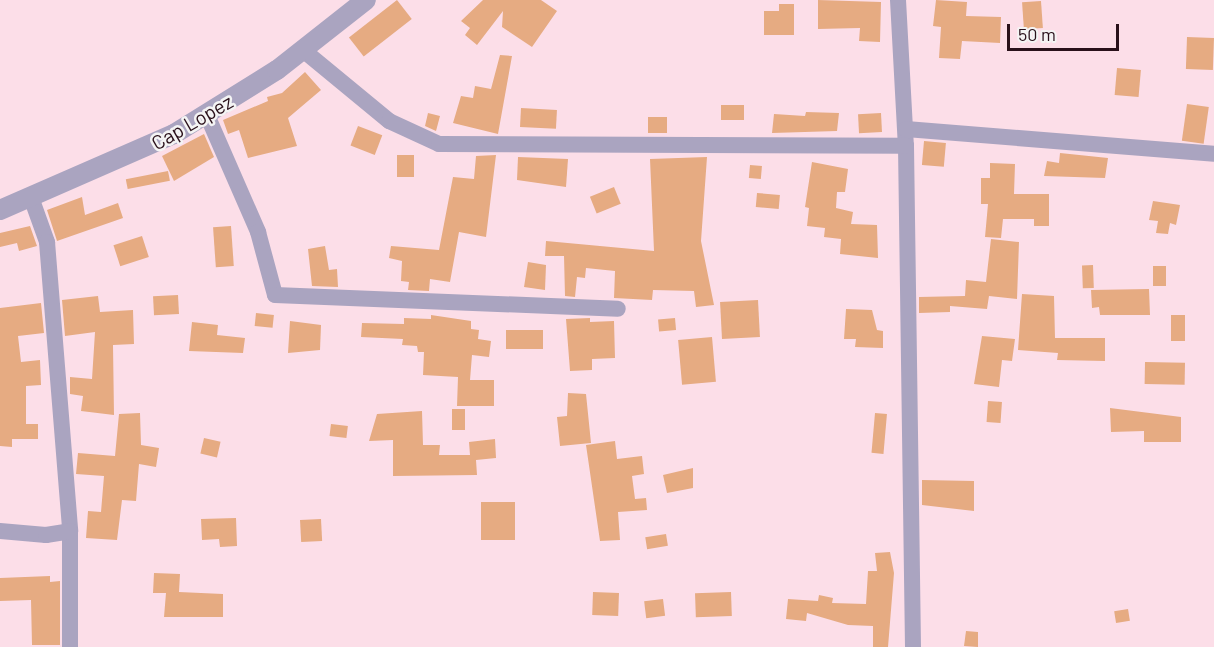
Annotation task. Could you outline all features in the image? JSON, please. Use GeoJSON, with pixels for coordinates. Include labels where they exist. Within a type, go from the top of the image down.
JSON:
{"type":"FeatureCollection","features":[{"type":"Feature","properties":{"kind":"street","name":"Cap Lopez"},"geometry":{"type":"LineString","coordinates":[[0,210],[32,200],[142,151],[207,115],[303,50],[366,0]]}},
{"type":"Feature","properties":{"kind":"street"},"geometry":{"type":"LineString","coordinates":[[898,0],[906,138],[913,647]]}},
{"type":"Feature","properties":{"kind":"street"},"geometry":{"type":"LineString","coordinates":[[303,50],[389,122],[439,144],[906,138],[1214,154]]}},
{"type":"Feature","properties":{"kind":"street"},"geometry":{"type":"LineString","coordinates":[[207,115],[258,232],[275,295],[618,309]]}},
{"type":"Feature","properties":{"kind":"street"},"geometry":{"type":"LineString","coordinates":[[32,200],[47,242],[70,531],[70,647]]}},
{"type":"Feature","properties":{"kind":"street"},"geometry":{"type":"LineString","coordinates":[[0,531],[46,535],[70,531]]}},
{"type":"Feature","properties":{"kind":"building"},"geometry":{"type":"Polygon","coordinates":[[[397,0],[412,19],[364,56],[349,38],[397,0]]]}},
{"type":"Feature","properties":{"kind":"building"},"geometry":{"type":"Polygon","coordinates":[[[483,0],[541,0],[557,11],[532,47],[502,27],[503,11],[477,45],[465,35],[470,28],[461,21],[483,0]]]}},
{"type":"Feature","properties":{"kind":"building"},"geometry":{"type":"Polygon","coordinates":[[[818,0],[881,2],[880,42],[859,41],[860,28],[818,29],[818,0]]]}},
{"type":"Feature","properties":{"kind":"building"},"geometry":{"type":"Polygon","coordinates":[[[936,0],[967,2],[966,16],[1001,17],[1000,43],[962,41],[960,59],[939,58],[941,27],[933,26],[936,0]]]}},
{"type":"Feature","properties":{"kind":"building"},"geometry":{"type":"Polygon","coordinates":[[[1041,1],[1043,28],[1024,29],[1022,2],[1041,1]]]}},
{"type":"Feature","properties":{"kind":"building"},"geometry":{"type":"Polygon","coordinates":[[[779,4],[794,4],[794,35],[764,35],[764,11],[779,11],[779,4]]]}},
{"type":"Feature","properties":{"kind":"building"},"geometry":{"type":"Polygon","coordinates":[[[1187,37],[1214,38],[1213,70],[1186,69],[1187,37]]]}},
{"type":"Feature","properties":{"kind":"building"},"geometry":{"type":"Polygon","coordinates":[[[500,55],[512,56],[498,134],[453,123],[461,96],[473,98],[475,86],[491,89],[500,55]]]}},
{"type":"Feature","properties":{"kind":"building"},"geometry":{"type":"Polygon","coordinates":[[[1117,68],[1141,70],[1139,97],[1115,95],[1117,68]]]}},
{"type":"Feature","properties":{"kind":"building"},"geometry":{"type":"Polygon","coordinates":[[[305,72],[321,90],[288,118],[297,146],[248,158],[239,130],[228,134],[223,120],[268,101],[267,97],[282,93],[305,72]]]}},
{"type":"Feature","properties":{"kind":"building"},"geometry":{"type":"Polygon","coordinates":[[[1187,104],[1209,107],[1204,144],[1182,141],[1187,104]]]}},
{"type":"Feature","properties":{"kind":"building"},"geometry":{"type":"Polygon","coordinates":[[[721,105],[744,105],[744,120],[721,120],[721,105]]]}},
{"type":"Feature","properties":{"kind":"building"},"geometry":{"type":"Polygon","coordinates":[[[521,108],[557,110],[556,129],[520,127],[521,108]]]}},
{"type":"Feature","properties":{"kind":"building"},"geometry":{"type":"Polygon","coordinates":[[[806,112],[839,113],[837,131],[772,133],[774,114],[805,116],[806,112]]]}},
{"type":"Feature","properties":{"kind":"building"},"geometry":{"type":"Polygon","coordinates":[[[428,113],[440,116],[436,131],[425,126],[428,113]]]}},
{"type":"Feature","properties":{"kind":"building"},"geometry":{"type":"Polygon","coordinates":[[[881,113],[882,132],[859,133],[858,114],[881,113]]]}},
{"type":"Feature","properties":{"kind":"building"},"geometry":{"type":"Polygon","coordinates":[[[648,117],[667,117],[667,133],[648,133],[648,117]]]}},
{"type":"Feature","properties":{"kind":"building"},"geometry":{"type":"Polygon","coordinates":[[[358,126],[382,135],[375,155],[350,146],[358,126]]]}},
{"type":"Feature","properties":{"kind":"building"},"geometry":{"type":"Polygon","coordinates":[[[204,134],[214,157],[174,181],[162,156],[204,134]]]}},
{"type":"Feature","properties":{"kind":"building"},"geometry":{"type":"Polygon","coordinates":[[[924,141],[946,143],[944,167],[922,165],[924,141]]]}},
{"type":"Feature","properties":{"kind":"building"},"geometry":{"type":"Polygon","coordinates":[[[1060,153],[1108,158],[1105,178],[1044,176],[1047,161],[1059,163],[1060,153]]]}},
{"type":"Feature","properties":{"kind":"building"},"geometry":{"type":"Polygon","coordinates":[[[397,155],[414,155],[414,177],[397,177],[397,155]]]}},
{"type":"Feature","properties":{"kind":"building"},"geometry":{"type":"Polygon","coordinates":[[[496,155],[486,237],[459,232],[450,282],[430,279],[429,291],[408,290],[409,282],[401,281],[402,261],[389,258],[391,246],[439,250],[453,177],[474,179],[476,156],[496,155]]]}},
{"type":"Feature","properties":{"kind":"building"},"geometry":{"type":"Polygon","coordinates":[[[518,157],[568,159],[566,187],[517,180],[518,157]]]}},
{"type":"Feature","properties":{"kind":"building"},"geometry":{"type":"Polygon","coordinates":[[[707,157],[701,241],[714,305],[696,307],[694,291],[653,290],[652,300],[614,298],[615,271],[586,268],[585,278],[577,277],[575,297],[565,296],[564,256],[545,256],[546,241],[654,251],[650,159],[707,157]]]}},
{"type":"Feature","properties":{"kind":"building"},"geometry":{"type":"Polygon","coordinates":[[[812,162],[848,169],[845,192],[837,192],[836,208],[853,212],[851,224],[877,225],[878,258],[840,254],[841,239],[824,237],[825,228],[807,226],[809,208],[805,207],[812,162]]]}},
{"type":"Feature","properties":{"kind":"building"},"geometry":{"type":"Polygon","coordinates":[[[990,163],[1015,164],[1014,194],[1049,194],[1049,226],[1034,226],[1034,219],[1003,219],[1001,238],[985,237],[988,204],[981,204],[981,178],[990,178],[990,163]]]}},
{"type":"Feature","properties":{"kind":"building"},"geometry":{"type":"Polygon","coordinates":[[[750,165],[762,166],[761,179],[749,178],[750,165]]]}},
{"type":"Feature","properties":{"kind":"building"},"geometry":{"type":"Polygon","coordinates":[[[168,171],[170,181],[128,189],[126,179],[168,171]]]}},
{"type":"Feature","properties":{"kind":"building"},"geometry":{"type":"Polygon","coordinates":[[[614,187],[621,204],[597,213],[590,197],[614,187]]]}},
{"type":"Feature","properties":{"kind":"building"},"geometry":{"type":"Polygon","coordinates":[[[757,193],[780,195],[779,209],[756,207],[757,193]]]}},
{"type":"Feature","properties":{"kind":"building"},"geometry":{"type":"Polygon","coordinates":[[[82,197],[85,215],[118,203],[123,218],[57,241],[47,210],[82,197]]]}},
{"type":"Feature","properties":{"kind":"building"},"geometry":{"type":"Polygon","coordinates":[[[1153,201],[1180,205],[1176,225],[1170,223],[1168,234],[1156,233],[1158,221],[1149,220],[1153,201]]]}},
{"type":"Feature","properties":{"kind":"building"},"geometry":{"type":"Polygon","coordinates":[[[30,226],[37,246],[19,251],[17,243],[0,247],[0,233],[30,226]]]}},
{"type":"Feature","properties":{"kind":"building"},"geometry":{"type":"Polygon","coordinates":[[[231,226],[234,266],[216,267],[213,227],[231,226]]]}},
{"type":"Feature","properties":{"kind":"building"},"geometry":{"type":"Polygon","coordinates":[[[142,236],[149,257],[120,266],[113,245],[142,236]]]}},
{"type":"Feature","properties":{"kind":"building"},"geometry":{"type":"Polygon","coordinates":[[[991,239],[1019,242],[1017,299],[989,296],[987,309],[950,306],[950,312],[919,313],[919,297],[965,296],[966,280],[986,282],[991,239]]]}},
{"type":"Feature","properties":{"kind":"building"},"geometry":{"type":"Polygon","coordinates":[[[325,246],[329,270],[337,269],[338,287],[312,286],[308,249],[325,246]]]}},
{"type":"Feature","properties":{"kind":"building"},"geometry":{"type":"Polygon","coordinates":[[[528,262],[546,265],[545,290],[524,287],[528,262]]]}},
{"type":"Feature","properties":{"kind":"building"},"geometry":{"type":"Polygon","coordinates":[[[1082,265],[1093,265],[1094,288],[1083,288],[1082,265]]]}},
{"type":"Feature","properties":{"kind":"building"},"geometry":{"type":"Polygon","coordinates":[[[1153,266],[1166,266],[1166,286],[1153,286],[1153,266]]]}},
{"type":"Feature","properties":{"kind":"building"},"geometry":{"type":"Polygon","coordinates":[[[1149,289],[1150,315],[1100,315],[1099,307],[1092,308],[1091,290],[1149,289]]]}},
{"type":"Feature","properties":{"kind":"building"},"geometry":{"type":"Polygon","coordinates":[[[1022,294],[1054,296],[1055,338],[1105,338],[1105,361],[1057,360],[1058,353],[1018,350],[1022,294]]]}},
{"type":"Feature","properties":{"kind":"building"},"geometry":{"type":"Polygon","coordinates":[[[178,295],[179,314],[154,315],[153,296],[178,295]]]}},
{"type":"Feature","properties":{"kind":"building"},"geometry":{"type":"Polygon","coordinates":[[[98,296],[100,312],[133,310],[134,344],[113,345],[114,415],[81,411],[83,396],[70,394],[70,377],[92,379],[95,332],[65,336],[62,300],[98,296]]]}},
{"type":"Feature","properties":{"kind":"building"},"geometry":{"type":"Polygon","coordinates":[[[758,300],[760,337],[722,339],[720,302],[758,300]]]}},
{"type":"Feature","properties":{"kind":"building"},"geometry":{"type":"Polygon","coordinates":[[[41,303],[44,333],[18,336],[21,362],[40,360],[41,385],[26,386],[26,424],[38,424],[38,439],[12,439],[12,447],[0,446],[0,308],[41,303]]]}},
{"type":"Feature","properties":{"kind":"building"},"geometry":{"type":"Polygon","coordinates":[[[846,309],[872,310],[877,330],[883,331],[883,348],[855,347],[856,339],[844,339],[846,309]]]}},
{"type":"Feature","properties":{"kind":"building"},"geometry":{"type":"Polygon","coordinates":[[[256,313],[274,315],[273,328],[255,326],[256,313]]]}},
{"type":"Feature","properties":{"kind":"building"},"geometry":{"type":"Polygon","coordinates":[[[431,315],[471,321],[471,329],[479,330],[478,339],[491,341],[489,357],[472,355],[470,380],[494,380],[494,406],[457,406],[458,377],[423,375],[424,352],[418,352],[417,346],[402,345],[403,339],[361,337],[362,323],[404,324],[404,318],[431,319],[431,315]]]}},
{"type":"Feature","properties":{"kind":"building"},"geometry":{"type":"Polygon","coordinates":[[[1171,315],[1185,315],[1185,341],[1171,341],[1171,315]]]}},
{"type":"Feature","properties":{"kind":"building"},"geometry":{"type":"Polygon","coordinates":[[[590,318],[590,322],[614,321],[615,358],[592,359],[592,370],[570,371],[566,319],[590,318]]]}},
{"type":"Feature","properties":{"kind":"building"},"geometry":{"type":"Polygon","coordinates":[[[675,318],[676,330],[659,331],[658,319],[675,318]]]}},
{"type":"Feature","properties":{"kind":"building"},"geometry":{"type":"Polygon","coordinates":[[[290,321],[321,325],[320,350],[288,353],[290,321]]]}},
{"type":"Feature","properties":{"kind":"building"},"geometry":{"type":"Polygon","coordinates":[[[192,322],[218,325],[217,335],[245,338],[243,353],[189,351],[192,322]]]}},
{"type":"Feature","properties":{"kind":"building"},"geometry":{"type":"Polygon","coordinates":[[[506,330],[543,330],[543,349],[506,349],[506,330]]]}},
{"type":"Feature","properties":{"kind":"building"},"geometry":{"type":"Polygon","coordinates":[[[982,336],[1015,339],[1012,361],[1002,360],[999,387],[974,384],[982,336]]]}},
{"type":"Feature","properties":{"kind":"building"},"geometry":{"type":"Polygon","coordinates":[[[712,337],[716,382],[682,385],[678,340],[712,337]]]}},
{"type":"Feature","properties":{"kind":"building"},"geometry":{"type":"Polygon","coordinates":[[[1145,362],[1185,363],[1185,385],[1145,384],[1145,362]]]}},
{"type":"Feature","properties":{"kind":"building"},"geometry":{"type":"Polygon","coordinates":[[[568,393],[586,394],[591,443],[560,446],[557,417],[567,416],[568,393]]]}},
{"type":"Feature","properties":{"kind":"building"},"geometry":{"type":"Polygon","coordinates":[[[988,401],[1002,402],[1001,423],[987,422],[988,401]]]}},
{"type":"Feature","properties":{"kind":"building"},"geometry":{"type":"Polygon","coordinates":[[[1110,408],[1181,417],[1181,442],[1144,442],[1144,431],[1111,432],[1110,408]]]}},
{"type":"Feature","properties":{"kind":"building"},"geometry":{"type":"Polygon","coordinates":[[[452,409],[465,409],[465,430],[452,430],[452,409]]]}},
{"type":"Feature","properties":{"kind":"building"},"geometry":{"type":"Polygon","coordinates":[[[422,411],[423,445],[440,445],[439,455],[470,455],[469,442],[495,439],[496,458],[476,460],[477,475],[393,476],[393,440],[369,441],[377,414],[422,411]]]}},
{"type":"Feature","properties":{"kind":"building"},"geometry":{"type":"Polygon","coordinates":[[[140,413],[141,445],[159,448],[156,467],[139,464],[136,501],[122,500],[117,540],[86,538],[88,511],[101,512],[104,476],[76,474],[78,453],[115,456],[119,414],[140,413]]]}},
{"type":"Feature","properties":{"kind":"building"},"geometry":{"type":"Polygon","coordinates":[[[875,413],[887,414],[883,454],[872,453],[875,413]]]}},
{"type":"Feature","properties":{"kind":"building"},"geometry":{"type":"Polygon","coordinates":[[[331,424],[348,426],[346,438],[330,436],[331,424]]]}},
{"type":"Feature","properties":{"kind":"building"},"geometry":{"type":"Polygon","coordinates":[[[204,438],[221,442],[217,457],[200,454],[204,438]]]}},
{"type":"Feature","properties":{"kind":"building"},"geometry":{"type":"Polygon","coordinates":[[[615,441],[617,459],[642,456],[644,474],[632,476],[635,499],[646,498],[647,510],[618,512],[620,540],[600,541],[586,445],[615,441]]]}},
{"type":"Feature","properties":{"kind":"building"},"geometry":{"type":"Polygon","coordinates":[[[693,468],[693,488],[667,493],[663,475],[693,468]]]}},
{"type":"Feature","properties":{"kind":"building"},"geometry":{"type":"Polygon","coordinates":[[[922,480],[974,481],[974,511],[922,505],[922,480]]]}},
{"type":"Feature","properties":{"kind":"building"},"geometry":{"type":"Polygon","coordinates":[[[481,502],[515,502],[515,540],[481,540],[481,502]]]}},
{"type":"Feature","properties":{"kind":"building"},"geometry":{"type":"Polygon","coordinates":[[[236,518],[237,546],[220,547],[219,539],[202,540],[201,519],[236,518]]]}},
{"type":"Feature","properties":{"kind":"building"},"geometry":{"type":"Polygon","coordinates":[[[321,519],[322,541],[301,542],[300,520],[321,519]]]}},
{"type":"Feature","properties":{"kind":"building"},"geometry":{"type":"Polygon","coordinates":[[[666,534],[668,546],[647,549],[645,537],[666,534]]]}},
{"type":"Feature","properties":{"kind":"building"},"geometry":{"type":"Polygon","coordinates":[[[890,552],[894,573],[888,647],[873,647],[873,626],[848,625],[807,613],[806,621],[786,619],[788,599],[818,601],[819,595],[833,598],[832,603],[866,604],[868,571],[877,571],[875,553],[890,552]]]}},
{"type":"Feature","properties":{"kind":"building"},"geometry":{"type":"Polygon","coordinates":[[[154,573],[180,574],[179,592],[223,594],[223,617],[164,617],[166,593],[153,593],[154,573]]]}},
{"type":"Feature","properties":{"kind":"building"},"geometry":{"type":"Polygon","coordinates":[[[50,576],[50,582],[60,581],[60,645],[32,645],[31,600],[0,601],[0,578],[50,576]]]}},
{"type":"Feature","properties":{"kind":"building"},"geometry":{"type":"Polygon","coordinates":[[[593,592],[619,593],[618,616],[592,615],[593,592]]]}},
{"type":"Feature","properties":{"kind":"building"},"geometry":{"type":"Polygon","coordinates":[[[731,592],[732,616],[696,617],[695,593],[731,592]]]}},
{"type":"Feature","properties":{"kind":"building"},"geometry":{"type":"Polygon","coordinates":[[[663,599],[665,616],[646,618],[644,601],[663,599]]]}},
{"type":"Feature","properties":{"kind":"building"},"geometry":{"type":"Polygon","coordinates":[[[1128,609],[1130,621],[1116,623],[1114,611],[1128,609]]]}},
{"type":"Feature","properties":{"kind":"building"},"geometry":{"type":"Polygon","coordinates":[[[966,631],[978,632],[978,647],[964,646],[966,631]]]}}]}
